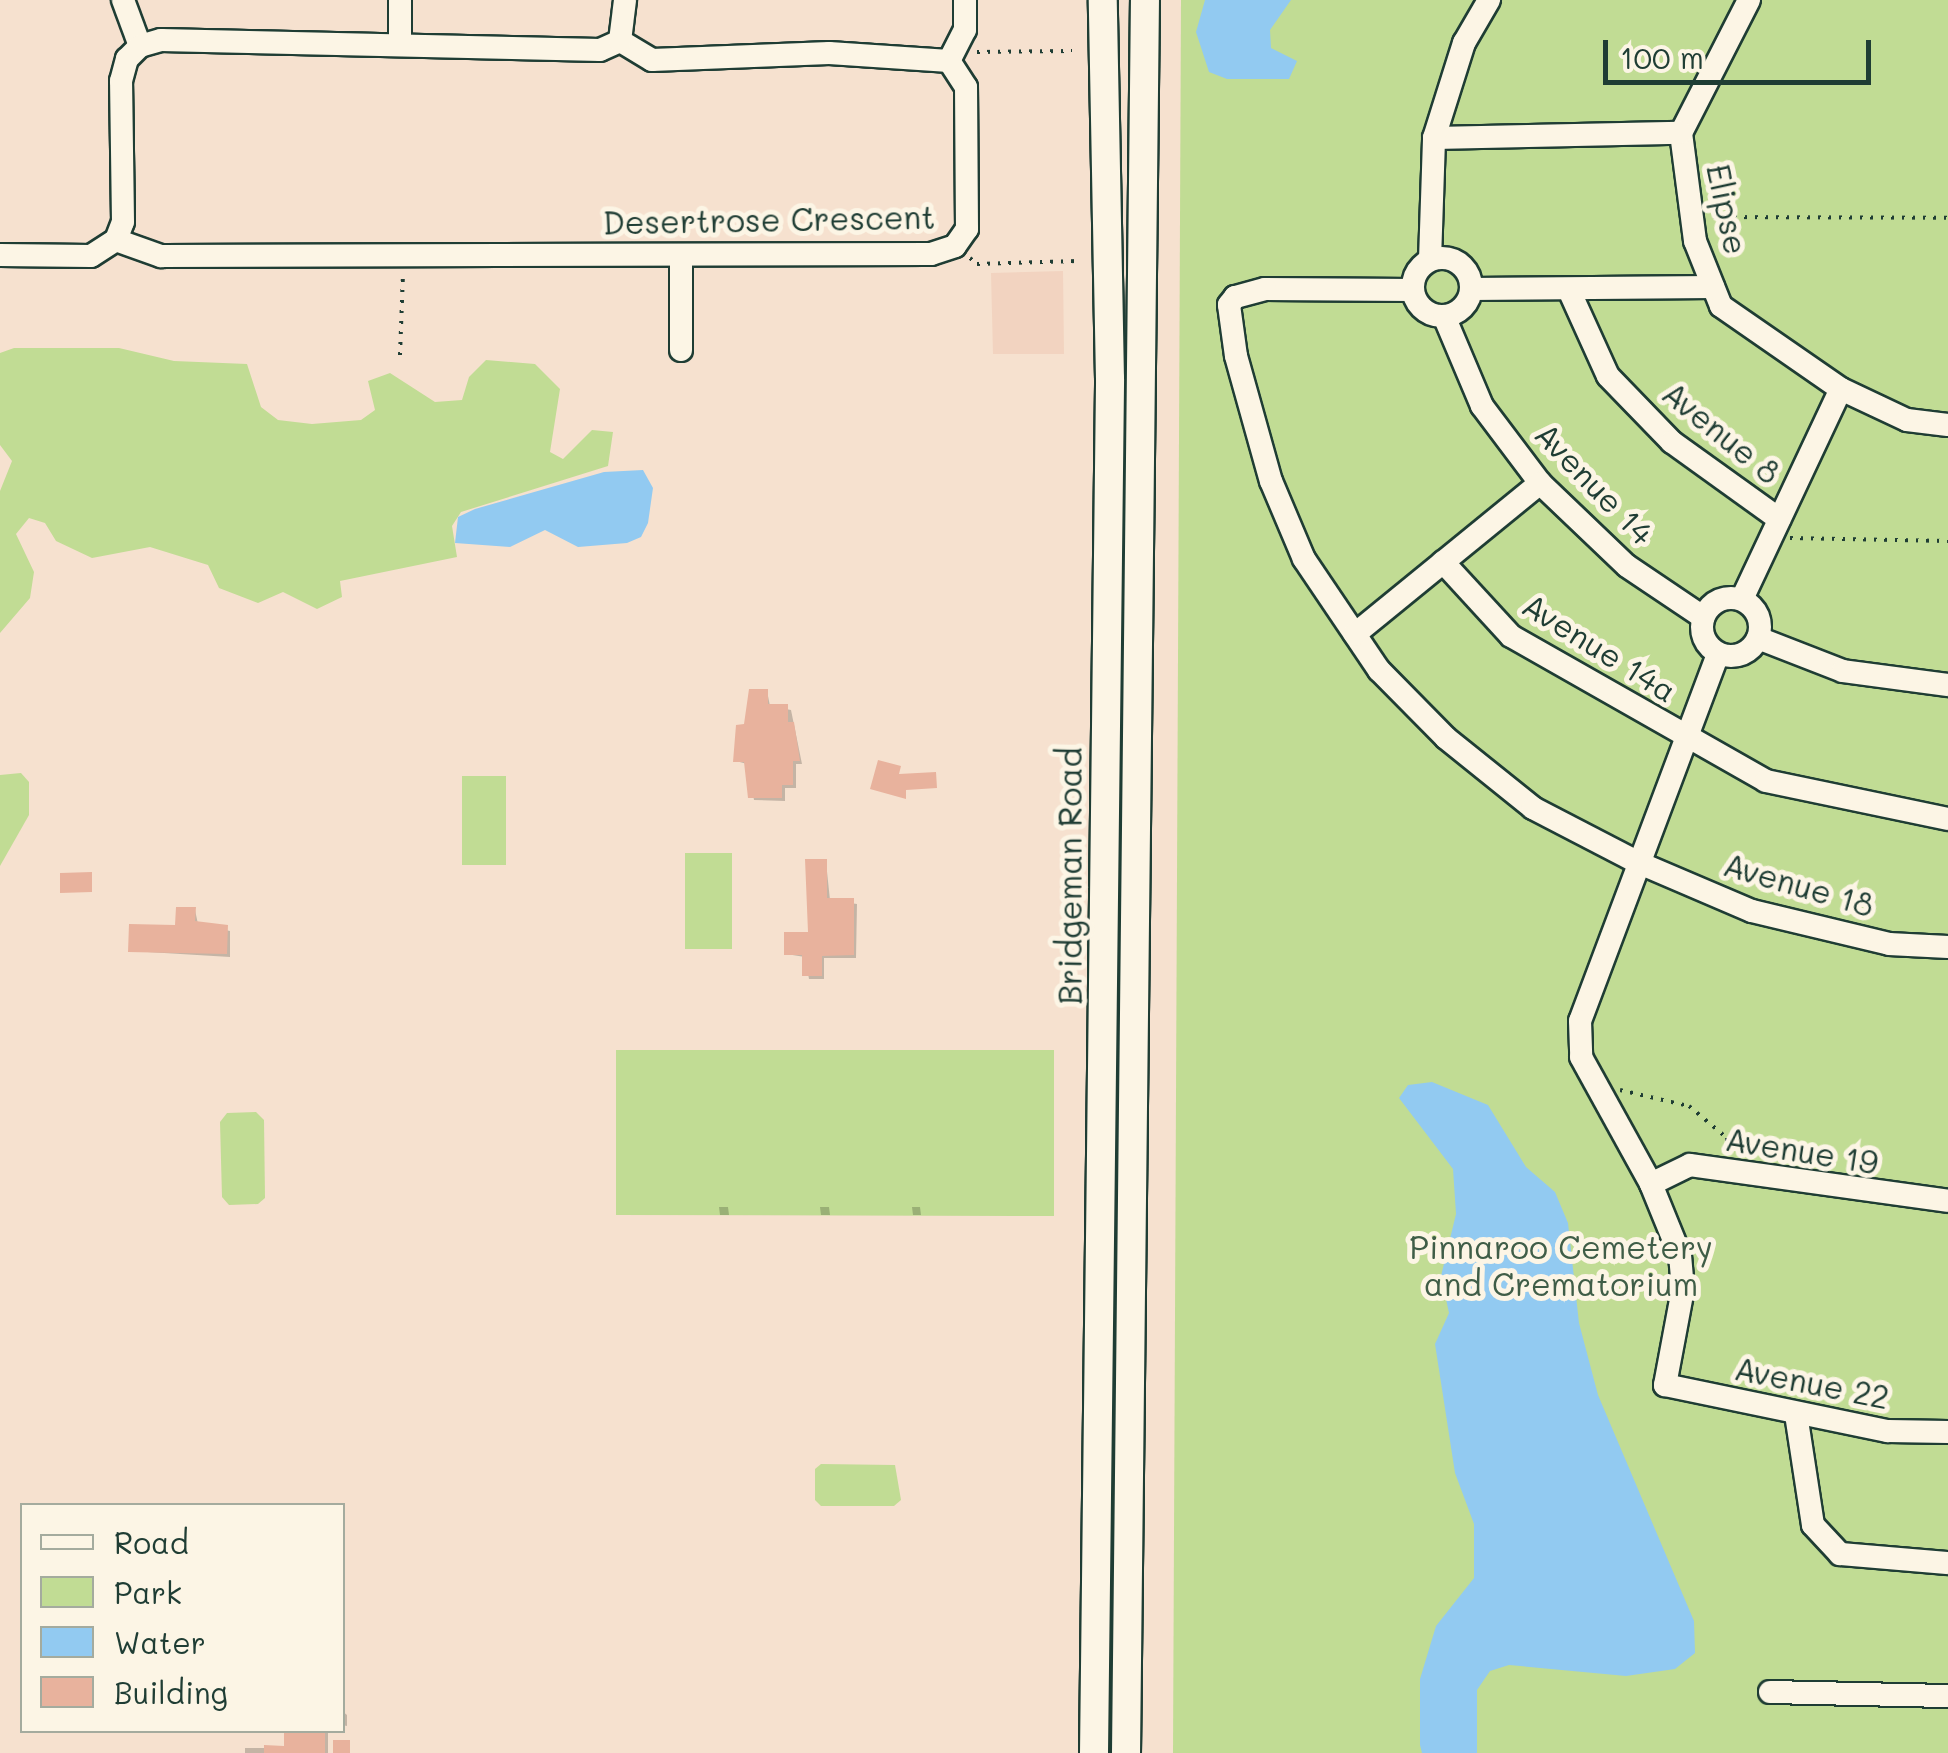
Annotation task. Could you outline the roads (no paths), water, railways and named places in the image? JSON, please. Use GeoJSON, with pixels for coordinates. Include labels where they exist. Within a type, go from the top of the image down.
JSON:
{"type":"FeatureCollection","features":[{"type":"Feature","properties":{"kind":"main road","name":"Bridgeman Road"},"geometry":{"type":"LineString","coordinates":[[1094,1753],[1110,379],[1102,0]]}},
{"type":"Feature","properties":{"kind":"main road","name":"Bridgeman Road"},"geometry":{"type":"LineString","coordinates":[[1126,1753],[1141,86],[1146,0]]}},
{"type":"Feature","properties":{"kind":"main road"},"geometry":{"type":"LineString","coordinates":[[1102,88],[1141,86]]}},
{"type":"Feature","properties":{"kind":"street"},"geometry":{"type":"LineString","coordinates":[[123,0],[140,46]]}},
{"type":"Feature","properties":{"kind":"street"},"geometry":{"type":"LineString","coordinates":[[400,0],[400,44]]}},
{"type":"Feature","properties":{"kind":"street"},"geometry":{"type":"LineString","coordinates":[[620,41],[625,0]]}},
{"type":"Feature","properties":{"kind":"street"},"geometry":{"type":"LineString","coordinates":[[0,255],[90,256],[116,240],[123,222],[121,81],[126,59],[140,46],[161,40],[400,44],[432,51],[581,50],[620,41],[652,60],[829,54],[954,65],[965,30],[966,0]]}},
{"type":"Feature","properties":{"kind":"street"},"geometry":{"type":"LineString","coordinates":[[1471,290],[1462,308],[1444,316],[1421,308],[1412,290],[1416,274],[1430,260],[1434,138],[1464,43],[1489,0]]}},
{"type":"Feature","properties":{"kind":"street","name":"Elipse"},"geometry":{"type":"LineString","coordinates":[[1749,0],[1681,133],[1692,217],[1720,306],[1842,389],[1906,420],[1948,425]]}},
{"type":"Feature","properties":{"kind":"street","name":"Desertrose Crescent"},"geometry":{"type":"LineString","coordinates":[[116,240],[161,256],[931,254],[954,246],[966,229],[966,87],[954,65]]}},
{"type":"Feature","properties":{"kind":"street"},"geometry":{"type":"LineString","coordinates":[[1434,138],[1681,133]]}},
{"type":"Feature","properties":{"kind":"street"},"geometry":{"type":"LineString","coordinates":[[681,256],[681,350]]}},
{"type":"Feature","properties":{"kind":"street"},"geometry":{"type":"LineString","coordinates":[[1430,260],[1458,263],[1471,290]]}},
{"type":"Feature","properties":{"kind":"street"},"geometry":{"type":"LineString","coordinates":[[1471,290],[1713,287]]}},
{"type":"Feature","properties":{"kind":"street","name":"Avenue 18"},"geometry":{"type":"LineString","coordinates":[[1412,290],[1266,289],[1235,296],[1229,305],[1236,356],[1272,481],[1304,559],[1379,670],[1460,750],[1533,808],[1637,862],[1752,911],[1889,944],[1948,947]]}},
{"type":"Feature","properties":{"kind":"street","name":"Avenue 8"},"geometry":{"type":"LineString","coordinates":[[1569,290],[1608,376],[1672,442],[1775,529]]}},
{"type":"Feature","properties":{"kind":"street","name":"Avenue 14"},"geometry":{"type":"LineString","coordinates":[[1444,316],[1482,406],[1540,483],[1627,566],[1702,617]]}},
{"type":"Feature","properties":{"kind":"street"},"geometry":{"type":"LineString","coordinates":[[1742,599],[1842,389]]}},
{"type":"Feature","properties":{"kind":"street"},"geometry":{"type":"LineString","coordinates":[[1354,634],[1540,483]]}},
{"type":"Feature","properties":{"kind":"street","name":"Avenue 14a"},"geometry":{"type":"LineString","coordinates":[[1443,562],[1512,636],[1766,781],[1948,819]]}},
{"type":"Feature","properties":{"kind":"street"},"geometry":{"type":"LineString","coordinates":[[1719,599],[1742,599],[1760,619],[1758,638],[1744,653],[1718,654],[1705,641],[1702,617],[1719,599]]}},
{"type":"Feature","properties":{"kind":"street"},"geometry":{"type":"LineString","coordinates":[[1758,638],[1844,670],[1948,685]]}},
{"type":"Feature","properties":{"kind":"street"},"geometry":{"type":"LineString","coordinates":[[1651,1184],[1581,1056],[1580,1021],[1718,654]]}},
{"type":"Feature","properties":{"kind":"street","name":"Avenue 19"},"geometry":{"type":"LineString","coordinates":[[1651,1184],[1690,1165],[1948,1201]]}},
{"type":"Feature","properties":{"kind":"street","name":"Avenue 22"},"geometry":{"type":"LineString","coordinates":[[1651,1184],[1682,1272],[1665,1385],[1888,1431],[1948,1432]]}},
{"type":"Feature","properties":{"kind":"street"},"geometry":{"type":"LineString","coordinates":[[1796,1414],[1813,1525],[1840,1554],[1948,1563]]}},
{"type":"Feature","properties":{"kind":"street"},"geometry":{"type":"LineString","coordinates":[[1770,1692],[1948,1696]]}},
{"type":"Feature","properties":{"kind":"water"},"geometry":{"type":"Polygon","coordinates":[[[1205,0],[1291,0],[1270,30],[1271,48],[1297,61],[1289,79],[1227,79],[1209,72],[1196,32],[1205,0]]]}},
{"type":"Feature","properties":{"kind":"water"},"geometry":{"type":"Polygon","coordinates":[[[643,470],[653,488],[648,523],[641,537],[627,543],[578,547],[545,530],[510,547],[455,543],[458,517],[475,509],[604,472],[643,470]]]}},
{"type":"Feature","properties":{"kind":"water"},"geometry":{"type":"Polygon","coordinates":[[[1432,1082],[1488,1105],[1526,1167],[1555,1192],[1568,1223],[1579,1323],[1598,1395],[1694,1621],[1695,1653],[1675,1669],[1626,1676],[1509,1665],[1490,1671],[1477,1690],[1477,1753],[1422,1753],[1420,1745],[1420,1679],[1436,1626],[1474,1578],[1474,1524],[1455,1473],[1435,1344],[1449,1313],[1441,1276],[1456,1214],[1453,1169],[1399,1098],[1408,1085],[1432,1082]]]}},
{"type":"Feature","properties":{"kind":"park label","name":"Pinnaroo Cemetery and Crematorium"},"geometry":{"type":"Point","coordinates":[1561,1266]}}]}
